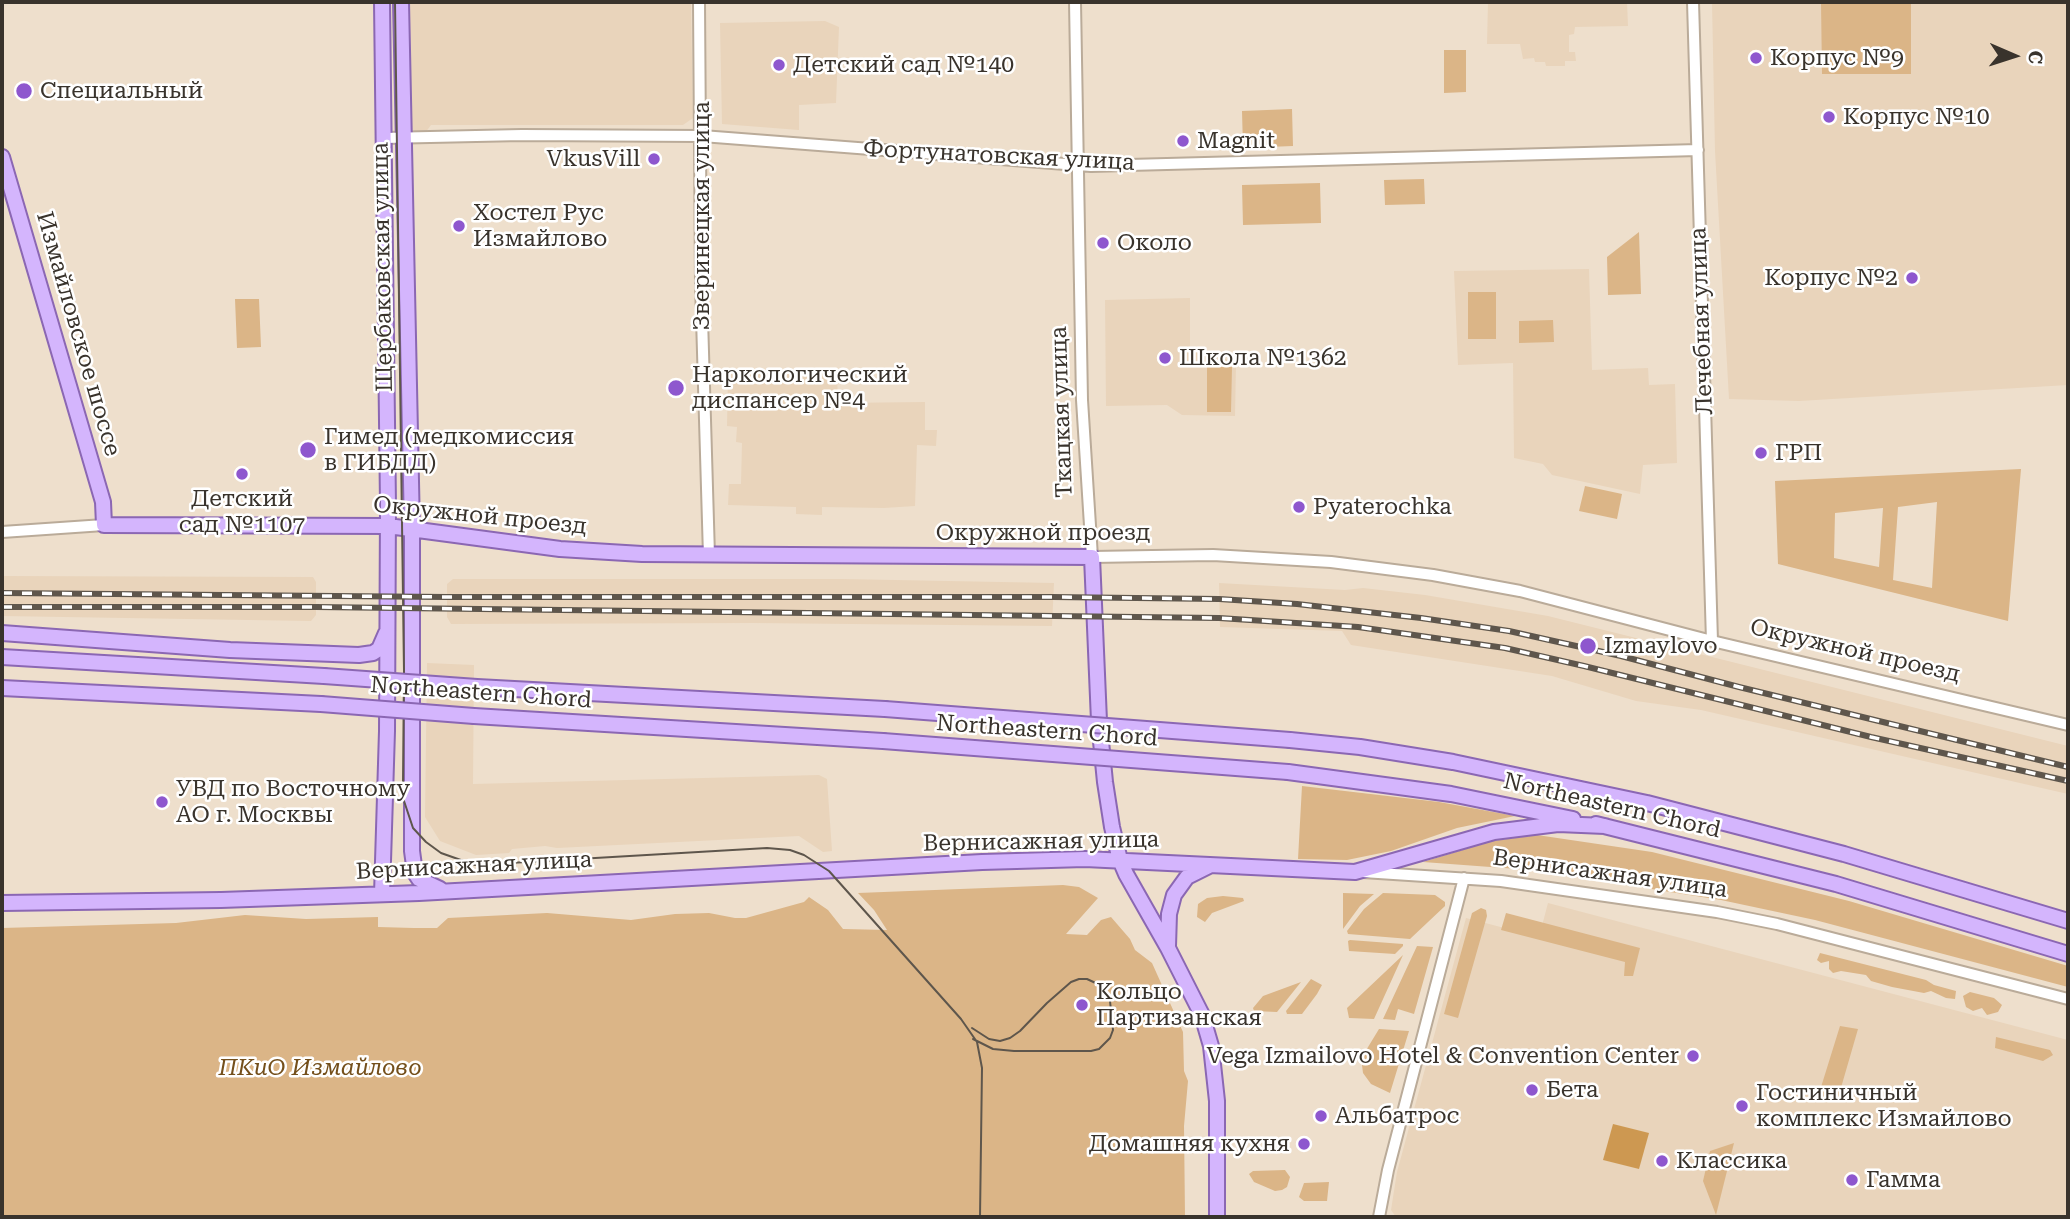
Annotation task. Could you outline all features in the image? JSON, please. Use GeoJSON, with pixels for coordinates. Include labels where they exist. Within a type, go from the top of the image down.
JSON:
{"type":"FeatureCollection","features":[{"type":"Feature","properties":{"kind":"main road","name":"Щербаковская улица"},"geometry":{"type":"LineString","coordinates":[[382,2],[388,526],[387,731],[382,894]]}},
{"type":"Feature","properties":{"kind":"main road","name":"Щербаковская улица"},"geometry":{"type":"LineString","coordinates":[[401,2],[412,529],[412,863],[419,879],[445,891]]}},
{"type":"Feature","properties":{"kind":"main road","name":"Измайловское шоссе"},"geometry":{"type":"LineString","coordinates":[[2,157],[103,502],[104,525]]}},
{"type":"Feature","properties":{"kind":"main road","name":"Окружной проезд"},"geometry":{"type":"LineString","coordinates":[[104,525],[388,526],[560,549],[709,556],[1091,557]]}},
{"type":"Feature","properties":{"kind":"main road","name":"Ткацкая улица"},"geometry":{"type":"LineString","coordinates":[[1091,557],[1102,758],[1112,827],[1120,860]]}},
{"type":"Feature","properties":{"kind":"main road"},"geometry":{"type":"LineString","coordinates":[[2,633],[230,650],[359,655],[373,653],[379,649],[388,629]]}},
{"type":"Feature","properties":{"kind":"main road","name":"Northeastern Chord"},"geometry":{"type":"LineString","coordinates":[[2,657],[885,709],[1360,747],[1454,762],[1647,803],[1844,854],[2068,921]]}},
{"type":"Feature","properties":{"kind":"main road","name":"Northeastern Chord"},"geometry":{"type":"LineString","coordinates":[[2,688],[321,704],[883,741],[1288,772],[1451,793],[1605,826],[1836,884],[2068,954]]}},
{"type":"Feature","properties":{"kind":"main road"},"geometry":{"type":"LineString","coordinates":[[1354,872],[1494,832],[1558,824],[1605,826]]}},
{"type":"Feature","properties":{"kind":"main road"},"geometry":{"type":"LineString","coordinates":[[1120,860],[1202,1015],[1211,1045],[1217,1101],[1217,1217]]}},
{"type":"Feature","properties":{"kind":"main road","name":"Вернисажная улица"},"geometry":{"type":"LineString","coordinates":[[2,904],[382,894],[971,863],[1120,860],[1354,872]]}},
{"type":"Feature","properties":{"kind":"main road"},"geometry":{"type":"LineString","coordinates":[[1168,948],[1169,914],[1179,886],[1197,870],[1212,865]]}},
{"type":"Feature","properties":{"kind":"street","name":"Зверинецкая улица"},"geometry":{"type":"LineString","coordinates":[[699,2],[702,326],[709,556]]}},
{"type":"Feature","properties":{"kind":"street","name":"Ткацкая улица"},"geometry":{"type":"LineString","coordinates":[[1075,2],[1082,400],[1091,557]]}},
{"type":"Feature","properties":{"kind":"street","name":"Лечебная улица"},"geometry":{"type":"LineString","coordinates":[[1693,2],[1712,641]]}},
{"type":"Feature","properties":{"kind":"street","name":"Фортунатовская улица"},"geometry":{"type":"LineString","coordinates":[[384,138],[522,135],[702,136],[1077,165],[1698,150]]}},
{"type":"Feature","properties":{"kind":"street","name":"Окружной проезд"},"geometry":{"type":"LineString","coordinates":[[2,533],[104,525]]}},
{"type":"Feature","properties":{"kind":"street","name":"Окружной проезд"},"geometry":{"type":"LineString","coordinates":[[1091,557],[1213,555],[1392,569],[1520,591],[1712,641],[2068,725]]}},
{"type":"Feature","properties":{"kind":"street","name":"Вернисажная улица"},"geometry":{"type":"LineString","coordinates":[[1354,872],[1535,884],[1748,917],[2068,999]]}},
{"type":"Feature","properties":{"kind":"street"},"geometry":{"type":"LineString","coordinates":[[1379,1217],[1388,1170],[1464,878]]}},
{"type":"Feature","properties":{"kind":"shaded area"},"geometry":{"type":"Polygon","coordinates":[[[406,2],[691,2],[693,118],[683,125],[431,125],[425,133],[417,133],[410,128],[406,2]]]}},
{"type":"Feature","properties":{"kind":"shaded area"},"geometry":{"type":"Polygon","coordinates":[[[1488,2],[1627,2],[1628,26],[1575,27],[1574,34],[1569,35],[1569,52],[1575,52],[1576,61],[1565,61],[1565,66],[1546,66],[1545,62],[1535,62],[1534,58],[1523,59],[1520,44],[1487,44],[1488,2]]]}},
{"type":"Feature","properties":{"kind":"shaded area"},"geometry":{"type":"Polygon","coordinates":[[[1712,2],[2068,2],[2068,385],[1799,401],[1729,399],[1715,151],[1712,2]]]}},
{"type":"Feature","properties":{"kind":"shaded area","name":"Детский сад №140"},"geometry":{"type":"Polygon","coordinates":[[[825,21],[839,27],[836,103],[799,105],[799,130],[722,124],[720,23],[825,21]]]}},
{"type":"Feature","properties":{"kind":"shaded area"},"geometry":{"type":"Polygon","coordinates":[[[1589,269],[1592,370],[1648,368],[1649,385],[1675,384],[1677,463],[1643,465],[1640,494],[1552,475],[1543,464],[1514,458],[1513,363],[1458,365],[1454,271],[1589,269]]]}},
{"type":"Feature","properties":{"kind":"shaded area","name":"Школа №1362"},"geometry":{"type":"Polygon","coordinates":[[[1190,298],[1190,347],[1212,351],[1236,365],[1235,416],[1182,415],[1167,405],[1106,406],[1105,300],[1190,298]]]}},
{"type":"Feature","properties":{"kind":"shaded area"},"geometry":{"type":"Polygon","coordinates":[[[728,373],[837,373],[838,403],[925,402],[925,430],[937,430],[936,446],[917,445],[915,506],[822,507],[822,515],[796,514],[796,507],[728,505],[729,484],[741,484],[742,443],[736,442],[737,427],[727,426],[728,373]]]}},
{"type":"Feature","properties":{"kind":"shaded area"},"geometry":{"type":"Polygon","coordinates":[[[2,576],[313,577],[316,582],[316,615],[311,621],[2,616],[2,576]]]}},
{"type":"Feature","properties":{"kind":"shaded area"},"geometry":{"type":"Polygon","coordinates":[[[453,579],[842,579],[1054,583],[1052,626],[451,624],[447,617],[447,584],[453,579]]]}},
{"type":"Feature","properties":{"kind":"shaded area"},"geometry":{"type":"Polygon","coordinates":[[[1219,583],[1345,590],[1363,588],[1425,595],[1548,616],[2068,746],[2068,794],[1701,710],[1636,701],[1552,676],[1351,645],[1342,631],[1220,627],[1219,583]]]}},
{"type":"Feature","properties":{"kind":"shaded area"},"geometry":{"type":"Polygon","coordinates":[[[427,663],[474,665],[473,784],[819,775],[827,779],[832,851],[823,852],[799,836],[557,848],[545,846],[512,849],[509,853],[476,855],[440,841],[425,817],[427,663]]]}},
{"type":"Feature","properties":{"kind":"shaded area","name":"Гостиничный комплекс Измайлово"},"geometry":{"type":"Polygon","coordinates":[[[1548,903],[2068,1040],[2068,1217],[1396,1217],[1391,1210],[1397,1172],[1466,918],[1539,937],[1548,903]]]}},
{"type":"Feature","properties":{"kind":"shaded area"},"geometry":{"type":"Polygon","coordinates":[[[1613,1124],[1649,1133],[1639,1169],[1603,1160],[1613,1124]]]}},
{"type":"Feature","properties":{"kind":"green space"},"geometry":{"type":"Polygon","coordinates":[[[1821,2],[1911,2],[1911,74],[1822,74],[1821,2]]]}},
{"type":"Feature","properties":{"kind":"green space"},"geometry":{"type":"Polygon","coordinates":[[[1444,50],[1466,50],[1466,92],[1444,93],[1444,50]]]}},
{"type":"Feature","properties":{"kind":"green space"},"geometry":{"type":"Polygon","coordinates":[[[1292,109],[1293,146],[1243,148],[1242,111],[1292,109]]]}},
{"type":"Feature","properties":{"kind":"green space"},"geometry":{"type":"Polygon","coordinates":[[[1424,179],[1425,204],[1385,205],[1384,180],[1424,179]]]}},
{"type":"Feature","properties":{"kind":"green space"},"geometry":{"type":"Polygon","coordinates":[[[1320,183],[1321,223],[1243,225],[1242,185],[1320,183]]]}},
{"type":"Feature","properties":{"kind":"green space"},"geometry":{"type":"Polygon","coordinates":[[[1639,232],[1641,294],[1608,295],[1607,257],[1639,232]]]}},
{"type":"Feature","properties":{"kind":"green space"},"geometry":{"type":"Polygon","coordinates":[[[1468,292],[1496,292],[1496,339],[1468,339],[1468,292]]]}},
{"type":"Feature","properties":{"kind":"green space"},"geometry":{"type":"Polygon","coordinates":[[[235,299],[259,299],[261,347],[237,348],[235,299]]]}},
{"type":"Feature","properties":{"kind":"green space"},"geometry":{"type":"Polygon","coordinates":[[[1553,320],[1554,342],[1519,343],[1519,321],[1553,320]]]}},
{"type":"Feature","properties":{"kind":"green space"},"geometry":{"type":"Polygon","coordinates":[[[1207,367],[1232,367],[1231,412],[1207,412],[1207,367]]]}},
{"type":"Feature","properties":{"kind":"green space"},"geometry":{"type":"Polygon","coordinates":[[[2021,469],[2008,621],[1778,564],[1775,481],[2021,469]],[[1937,502],[1898,507],[1893,580],[1932,588],[1937,502]],[[1883,508],[1835,513],[1834,558],[1879,567],[1883,508]]]}},
{"type":"Feature","properties":{"kind":"green space"},"geometry":{"type":"Polygon","coordinates":[[[1585,486],[1622,494],[1617,519],[1579,511],[1585,486]]]}},
{"type":"Feature","properties":{"kind":"green space"},"geometry":{"type":"Polygon","coordinates":[[[1302,786],[1439,802],[1515,816],[1457,828],[1391,851],[1347,860],[1298,859],[1302,786]]]}},
{"type":"Feature","properties":{"kind":"green space"},"geometry":{"type":"Polygon","coordinates":[[[1537,835],[1652,852],[1849,901],[2068,966],[2068,987],[1815,920],[1721,900],[1531,870],[1423,862],[1492,841],[1537,835]]]}},
{"type":"Feature","properties":{"kind":"green space","name":"ПКиО Измайлово"},"geometry":{"type":"Polygon","coordinates":[[[1063,885],[1079,887],[1098,898],[1066,934],[1087,935],[1101,920],[1111,917],[1130,939],[1135,950],[1152,963],[1183,1032],[1184,1071],[1188,1081],[1184,1126],[1185,1217],[2,1217],[2,928],[176,923],[245,915],[306,919],[378,917],[378,927],[414,928],[437,928],[448,918],[547,913],[631,920],[709,913],[746,918],[804,902],[809,897],[828,910],[843,929],[887,930],[874,910],[858,893],[1063,885]]]}},
{"type":"Feature","properties":{"kind":"green space"},"geometry":{"type":"Polygon","coordinates":[[[1343,893],[1374,894],[1360,906],[1343,929],[1343,893]]]}},
{"type":"Feature","properties":{"kind":"green space"},"geometry":{"type":"Polygon","coordinates":[[[1383,893],[1435,895],[1445,902],[1445,906],[1410,939],[1348,934],[1347,931],[1364,909],[1383,893]]]}},
{"type":"Feature","properties":{"kind":"green space"},"geometry":{"type":"Polygon","coordinates":[[[1207,898],[1243,898],[1244,901],[1212,913],[1205,922],[1197,917],[1198,904],[1207,898]]]}},
{"type":"Feature","properties":{"kind":"green space"},"geometry":{"type":"Polygon","coordinates":[[[1481,908],[1486,910],[1487,916],[1458,1018],[1444,1014],[1472,913],[1481,908]]]}},
{"type":"Feature","properties":{"kind":"green space"},"geometry":{"type":"Polygon","coordinates":[[[1506,913],[1640,948],[1633,976],[1624,976],[1625,962],[1501,930],[1506,913]]]}},
{"type":"Feature","properties":{"kind":"green space"},"geometry":{"type":"Polygon","coordinates":[[[1350,940],[1403,946],[1395,954],[1349,951],[1350,940]]]}},
{"type":"Feature","properties":{"kind":"green space"},"geometry":{"type":"Polygon","coordinates":[[[1417,946],[1433,947],[1414,1014],[1398,1009],[1395,1020],[1383,1019],[1417,946]]]}},
{"type":"Feature","properties":{"kind":"green space"},"geometry":{"type":"Polygon","coordinates":[[[1820,953],[1926,980],[1956,991],[1955,999],[1931,991],[1924,993],[1892,987],[1871,981],[1866,975],[1841,971],[1833,973],[1829,969],[1829,961],[1821,963],[1817,960],[1820,953]]]}},
{"type":"Feature","properties":{"kind":"green space"},"geometry":{"type":"Polygon","coordinates":[[[1403,955],[1374,1019],[1349,1018],[1347,1008],[1403,955]]]}},
{"type":"Feature","properties":{"kind":"green space"},"geometry":{"type":"Polygon","coordinates":[[[1311,979],[1322,985],[1317,994],[1302,1014],[1287,1014],[1286,1011],[1311,979]]]}},
{"type":"Feature","properties":{"kind":"green space"},"geometry":{"type":"Polygon","coordinates":[[[1301,982],[1277,1012],[1254,1011],[1253,1008],[1263,996],[1301,982]]]}},
{"type":"Feature","properties":{"kind":"green space"},"geometry":{"type":"Polygon","coordinates":[[[1970,992],[1994,998],[2002,1005],[1998,1012],[1987,1015],[1982,1008],[1973,1011],[1966,1007],[1963,996],[1970,992]]]}},
{"type":"Feature","properties":{"kind":"green space"},"geometry":{"type":"Polygon","coordinates":[[[1840,1026],[1858,1029],[1838,1098],[1830,1095],[1827,1103],[1817,1100],[1840,1026]]]}},
{"type":"Feature","properties":{"kind":"green space"},"geometry":{"type":"Polygon","coordinates":[[[1379,1029],[1409,1031],[1390,1093],[1371,1084],[1363,1073],[1365,1052],[1379,1029]]]}},
{"type":"Feature","properties":{"kind":"green space"},"geometry":{"type":"Polygon","coordinates":[[[1996,1037],[2050,1050],[2053,1055],[2043,1061],[1995,1048],[1996,1037]]]}},
{"type":"Feature","properties":{"kind":"green space"},"geometry":{"type":"Polygon","coordinates":[[[1734,1143],[1716,1215],[1703,1181],[1710,1151],[1734,1143]]]}},
{"type":"Feature","properties":{"kind":"green space"},"geometry":{"type":"Polygon","coordinates":[[[1285,1170],[1290,1177],[1287,1187],[1275,1191],[1254,1182],[1249,1174],[1253,1171],[1285,1170]]]}},
{"type":"Feature","properties":{"kind":"green space"},"geometry":{"type":"Polygon","coordinates":[[[1329,1182],[1327,1201],[1304,1201],[1299,1197],[1304,1183],[1329,1182]]]}},
{"type":"Feature","properties":{"kind":"tram line"},"geometry":{"type":"LineString","coordinates":[[395,2],[404,671],[403,782],[404,801],[413,828],[441,853],[475,865],[767,848],[790,850],[804,855],[829,871],[961,1019],[977,1042],[982,1068],[980,1217]]}},
{"type":"Feature","properties":{"kind":"tram line"},"geometry":{"type":"LineString","coordinates":[[972,1028],[989,1039],[1000,1041],[1010,1038],[1071,982],[1079,979],[1087,979],[1102,986],[1110,1001],[1113,1030],[1110,1038],[1099,1049],[1014,1051],[993,1049],[973,1039]]}},
{"type":"Feature","properties":{"kind":"railway"},"geometry":{"type":"LineString","coordinates":[[2,593],[447,597],[1053,597],[1219,599],[1297,604],[1509,631],[1621,656],[2068,767]]}},
{"type":"Feature","properties":{"kind":"railway"},"geometry":{"type":"LineString","coordinates":[[2,607],[316,607],[1219,618],[1358,627],[1505,648],[1871,737],[2068,781]]}},
{"type":"Feature","properties":{"kind":"place","name":"Корпус №9"},"geometry":{"type":"Point","coordinates":[1756,58]}},
{"type":"Feature","properties":{"kind":"place","name":"Детский сад №140"},"geometry":{"type":"Point","coordinates":[779,65]}},
{"type":"Feature","properties":{"kind":"place","name":"Специальный"},"geometry":{"type":"Point","coordinates":[24,91]}},
{"type":"Feature","properties":{"kind":"place","name":"Корпус №10"},"geometry":{"type":"Point","coordinates":[1829,117]}},
{"type":"Feature","properties":{"kind":"place","name":"Magnit"},"geometry":{"type":"Point","coordinates":[1183,141]}},
{"type":"Feature","properties":{"kind":"place","name":"VkusVill"},"geometry":{"type":"Point","coordinates":[654,159]}},
{"type":"Feature","properties":{"kind":"place","name":"Хостел Рус Измайлово"},"geometry":{"type":"Point","coordinates":[459,226]}},
{"type":"Feature","properties":{"kind":"place","name":"Около"},"geometry":{"type":"Point","coordinates":[1103,243]}},
{"type":"Feature","properties":{"kind":"place","name":"Корпус №2"},"geometry":{"type":"Point","coordinates":[1912,278]}},
{"type":"Feature","properties":{"kind":"place","name":"Школа №1362"},"geometry":{"type":"Point","coordinates":[1165,358]}},
{"type":"Feature","properties":{"kind":"place","name":"Наркологический диспансер №4"},"geometry":{"type":"Point","coordinates":[676,388]}},
{"type":"Feature","properties":{"kind":"place","name":"Гимед (медкомиссия в ГИБДД)"},"geometry":{"type":"Point","coordinates":[308,450]}},
{"type":"Feature","properties":{"kind":"place","name":"ГРП"},"geometry":{"type":"Point","coordinates":[1761,453]}},
{"type":"Feature","properties":{"kind":"place","name":"Детский сад №1107"},"geometry":{"type":"Point","coordinates":[242,474]}},
{"type":"Feature","properties":{"kind":"place","name":"Pyaterochka"},"geometry":{"type":"Point","coordinates":[1299,507]}},
{"type":"Feature","properties":{"kind":"place","name":"Izmaylovo"},"geometry":{"type":"Point","coordinates":[1588,646]}},
{"type":"Feature","properties":{"kind":"place","name":"УВД по Восточному АО г. Москвы"},"geometry":{"type":"Point","coordinates":[162,802]}},
{"type":"Feature","properties":{"kind":"place","name":"Кольцо Партизанская"},"geometry":{"type":"Point","coordinates":[1082,1005]}},
{"type":"Feature","properties":{"kind":"place","name":"Vega Izmailovo Hotel & Convention Center"},"geometry":{"type":"Point","coordinates":[1693,1056]}},
{"type":"Feature","properties":{"kind":"place","name":"Бета"},"geometry":{"type":"Point","coordinates":[1532,1090]}},
{"type":"Feature","properties":{"kind":"place","name":"Гостиничный комплекс Измайлово"},"geometry":{"type":"Point","coordinates":[1742,1106]}},
{"type":"Feature","properties":{"kind":"place","name":"Альбатрос"},"geometry":{"type":"Point","coordinates":[1321,1116]}},
{"type":"Feature","properties":{"kind":"place","name":"Домашняя кухня"},"geometry":{"type":"Point","coordinates":[1304,1144]}},
{"type":"Feature","properties":{"kind":"place","name":"Классика"},"geometry":{"type":"Point","coordinates":[1662,1161]}},
{"type":"Feature","properties":{"kind":"place","name":"Гамма"},"geometry":{"type":"Point","coordinates":[1852,1180]}}]}
